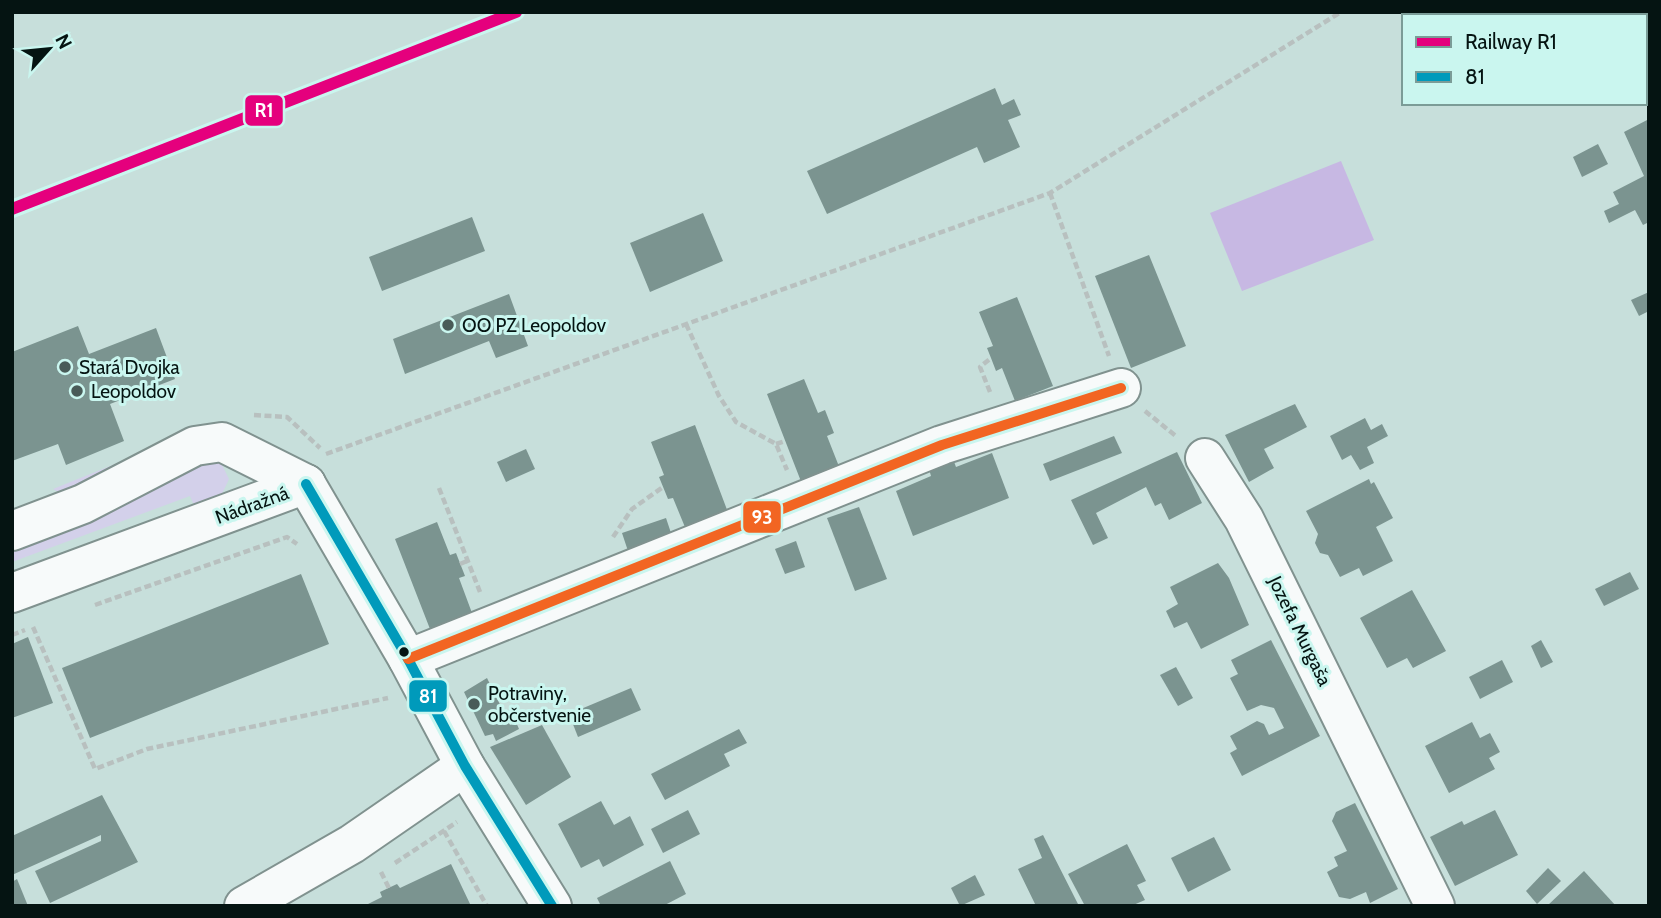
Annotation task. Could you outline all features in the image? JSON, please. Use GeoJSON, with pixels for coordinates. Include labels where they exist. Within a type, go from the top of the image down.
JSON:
{"type":"FeatureCollection","features":[{"type":"Feature","properties":{"kind":"street"},"geometry":{"type":"LineString","coordinates":[[408,660],[942,445],[1121,388]]}},
{"type":"Feature","properties":{"kind":"street","name":"Nádražná"},"geometry":{"type":"LineString","coordinates":[[12,531],[83,504],[195,446],[222,442],[306,484]]}},
{"type":"Feature","properties":{"kind":"street","name":"Jozefa Murgaša"},"geometry":{"type":"LineString","coordinates":[[1205,458],[1244,519],[1435,906]]}},
{"type":"Feature","properties":{"kind":"street"},"geometry":{"type":"LineString","coordinates":[[306,484],[408,660],[465,766],[552,906]]}},
{"type":"Feature","properties":{"kind":"street","name":"Nádražná"},"geometry":{"type":"LineString","coordinates":[[12,593],[306,484]]}},
{"type":"Feature","properties":{"kind":"street"},"geometry":{"type":"LineString","coordinates":[[244,906],[352,844],[465,766]]}},
{"type":"Feature","properties":{"kind":"path"},"geometry":{"type":"LineString","coordinates":[[306,484],[327,454],[1050,193],[1341,12]]}},
{"type":"Feature","properties":{"kind":"path"},"geometry":{"type":"LineString","coordinates":[[1050,193],[1121,388],[1205,458]]}},
{"type":"Feature","properties":{"kind":"path"},"geometry":{"type":"LineString","coordinates":[[686,324],[719,396],[736,422],[776,444],[799,502]]}},
{"type":"Feature","properties":{"kind":"path"},"geometry":{"type":"LineString","coordinates":[[776,444],[785,441]]}},
{"type":"Feature","properties":{"kind":"path"},"geometry":{"type":"LineString","coordinates":[[615,577],[613,534],[632,509],[663,487]]}},
{"type":"Feature","properties":{"kind":"path"},"geometry":{"type":"LineString","coordinates":[[439,488],[493,626]]}},
{"type":"Feature","properties":{"kind":"path"},"geometry":{"type":"LineString","coordinates":[[84,609],[287,537],[308,552]]}},
{"type":"Feature","properties":{"kind":"path"},"geometry":{"type":"LineString","coordinates":[[460,564],[467,562]]}},
{"type":"Feature","properties":{"kind":"path"},"geometry":{"type":"LineString","coordinates":[[46,622],[33,627],[95,769],[146,748],[400,696]]}},
{"type":"Feature","properties":{"kind":"path"},"geometry":{"type":"LineString","coordinates":[[444,831],[487,906]]}},
{"type":"Feature","properties":{"kind":"path"},"geometry":{"type":"LineString","coordinates":[[381,872],[389,888]]}},
{"type":"Feature","properties":{"kind":"shaded area"},"geometry":{"type":"Polygon","coordinates":[[[1341,161],[1374,240],[1242,291],[1210,213],[1341,161]]]}},
{"type":"Feature","properties":{"kind":"shaded area"},"geometry":{"type":"Polygon","coordinates":[[[170,442],[73,500],[53,489],[170,442]]]}},
{"type":"Feature","properties":{"kind":"shaded area"},"geometry":{"type":"Polygon","coordinates":[[[219,459],[229,479],[214,511],[193,503],[190,496],[12,562],[12,547],[169,468],[219,459]]]}},
{"type":"Feature","properties":{"kind":"building"},"geometry":{"type":"Polygon","coordinates":[[[1523,12],[1561,12],[1558,14],[1523,12]]]}},
{"type":"Feature","properties":{"kind":"building"},"geometry":{"type":"Polygon","coordinates":[[[995,88],[1002,105],[1014,99],[1021,115],[1008,120],[1020,147],[984,163],[977,147],[827,214],[807,171],[995,88]]]}},
{"type":"Feature","properties":{"kind":"building"},"geometry":{"type":"Polygon","coordinates":[[[1649,119],[1649,222],[1643,225],[1635,210],[1609,223],[1604,211],[1619,204],[1613,192],[1644,176],[1624,132],[1649,119]]]}},
{"type":"Feature","properties":{"kind":"building"},"geometry":{"type":"Polygon","coordinates":[[[1598,144],[1608,164],[1582,177],[1573,157],[1598,144]]]}},
{"type":"Feature","properties":{"kind":"building"},"geometry":{"type":"Polygon","coordinates":[[[703,213],[723,261],[650,292],[630,243],[703,213]]]}},
{"type":"Feature","properties":{"kind":"building"},"geometry":{"type":"Polygon","coordinates":[[[472,217],[485,251],[382,291],[369,257],[472,217]]]}},
{"type":"Feature","properties":{"kind":"building"},"geometry":{"type":"Polygon","coordinates":[[[1149,255],[1186,346],[1131,368],[1095,276],[1149,255]]]}},
{"type":"Feature","properties":{"kind":"building"},"geometry":{"type":"Polygon","coordinates":[[[1649,292],[1649,311],[1639,316],[1631,300],[1649,292]]]}},
{"type":"Feature","properties":{"kind":"building"},"geometry":{"type":"Polygon","coordinates":[[[509,294],[528,346],[496,358],[489,341],[405,374],[393,339],[509,294]]]}},
{"type":"Feature","properties":{"kind":"building"},"geometry":{"type":"Polygon","coordinates":[[[1017,297],[1053,386],[1015,401],[1002,368],[996,371],[987,348],[993,346],[979,312],[1017,297]]]}},
{"type":"Feature","properties":{"kind":"building","name":"Leopoldov"},"geometry":{"type":"Polygon","coordinates":[[[78,326],[89,354],[156,328],[175,379],[110,404],[124,441],[66,465],[58,444],[12,461],[12,352],[78,326]]]}},
{"type":"Feature","properties":{"kind":"building"},"geometry":{"type":"Polygon","coordinates":[[[804,379],[818,413],[825,410],[834,433],[827,436],[840,469],[802,484],[767,394],[804,379]]]}},
{"type":"Feature","properties":{"kind":"building"},"geometry":{"type":"Polygon","coordinates":[[[1295,404],[1307,427],[1264,449],[1274,468],[1249,482],[1225,435],[1295,404]]]}},
{"type":"Feature","properties":{"kind":"building"},"geometry":{"type":"Polygon","coordinates":[[[1365,418],[1371,430],[1382,424],[1388,436],[1367,447],[1374,463],[1360,470],[1351,455],[1342,460],[1330,436],[1365,418]]]}},
{"type":"Feature","properties":{"kind":"building"},"geometry":{"type":"Polygon","coordinates":[[[695,425],[729,515],[687,532],[673,498],[668,499],[659,477],[664,475],[651,442],[695,425]]]}},
{"type":"Feature","properties":{"kind":"building"},"geometry":{"type":"Polygon","coordinates":[[[1114,436],[1122,453],[1050,481],[1043,464],[1114,436]]]}},
{"type":"Feature","properties":{"kind":"building"},"geometry":{"type":"Polygon","coordinates":[[[526,449],[535,469],[506,482],[497,462],[526,449]]]}},
{"type":"Feature","properties":{"kind":"building"},"geometry":{"type":"Polygon","coordinates":[[[1177,452],[1202,503],[1169,520],[1161,503],[1155,506],[1146,487],[1096,513],[1108,538],[1093,545],[1071,500],[1177,452]]]}},
{"type":"Feature","properties":{"kind":"building"},"geometry":{"type":"Polygon","coordinates":[[[992,453],[1009,498],[913,536],[896,491],[931,476],[929,469],[953,459],[956,467],[992,453]]]}},
{"type":"Feature","properties":{"kind":"building"},"geometry":{"type":"Polygon","coordinates":[[[1369,479],[1371,484],[1374,482],[1393,518],[1376,527],[1393,561],[1363,576],[1359,568],[1340,577],[1328,555],[1320,553],[1315,543],[1318,534],[1306,511],[1369,479]]]}},
{"type":"Feature","properties":{"kind":"building"},"geometry":{"type":"Polygon","coordinates":[[[859,507],[887,579],[855,591],[827,518],[859,507]]]}},
{"type":"Feature","properties":{"kind":"building"},"geometry":{"type":"Polygon","coordinates":[[[666,518],[674,542],[630,557],[622,533],[666,518]]]}},
{"type":"Feature","properties":{"kind":"building"},"geometry":{"type":"Polygon","coordinates":[[[437,522],[450,555],[456,553],[465,576],[459,578],[472,613],[430,629],[395,539],[437,522]]]}},
{"type":"Feature","properties":{"kind":"building"},"geometry":{"type":"Polygon","coordinates":[[[796,541],[805,567],[785,574],[775,549],[796,541]]]}},
{"type":"Feature","properties":{"kind":"building"},"geometry":{"type":"Polygon","coordinates":[[[1218,563],[1229,578],[1249,625],[1201,649],[1187,622],[1174,628],[1166,611],[1178,604],[1170,587],[1218,563]]]}},
{"type":"Feature","properties":{"kind":"building"},"geometry":{"type":"Polygon","coordinates":[[[1630,572],[1639,589],[1604,606],[1595,589],[1630,572]]]}},
{"type":"Feature","properties":{"kind":"building"},"geometry":{"type":"Polygon","coordinates":[[[301,574],[329,644],[90,738],[62,668],[301,574]]]}},
{"type":"Feature","properties":{"kind":"building"},"geometry":{"type":"Polygon","coordinates":[[[1412,590],[1446,651],[1413,668],[1407,658],[1387,668],[1360,618],[1412,590]]]}},
{"type":"Feature","properties":{"kind":"building"},"geometry":{"type":"Polygon","coordinates":[[[28,637],[53,703],[12,718],[12,644],[28,637]]]}},
{"type":"Feature","properties":{"kind":"building"},"geometry":{"type":"Polygon","coordinates":[[[1271,640],[1320,736],[1242,776],[1230,753],[1237,749],[1230,736],[1257,721],[1264,724],[1269,735],[1284,728],[1274,708],[1261,705],[1247,711],[1230,678],[1238,674],[1231,660],[1271,640]]]}},
{"type":"Feature","properties":{"kind":"building"},"geometry":{"type":"Polygon","coordinates":[[[1541,640],[1553,662],[1541,668],[1531,646],[1541,640]]]}},
{"type":"Feature","properties":{"kind":"building"},"geometry":{"type":"Polygon","coordinates":[[[1502,660],[1513,682],[1480,699],[1469,677],[1502,660]]]}},
{"type":"Feature","properties":{"kind":"building"},"geometry":{"type":"Polygon","coordinates":[[[1176,667],[1193,698],[1178,706],[1160,675],[1176,667]]]}},
{"type":"Feature","properties":{"kind":"building"},"geometry":{"type":"Polygon","coordinates":[[[487,678],[510,725],[516,722],[519,729],[496,741],[493,734],[485,736],[464,692],[487,678]]]}},
{"type":"Feature","properties":{"kind":"building"},"geometry":{"type":"Polygon","coordinates":[[[631,688],[641,710],[578,737],[569,714],[631,688]]]}},
{"type":"Feature","properties":{"kind":"building"},"geometry":{"type":"Polygon","coordinates":[[[1472,722],[1480,738],[1490,733],[1500,752],[1489,758],[1495,769],[1449,793],[1425,746],[1472,722]]]}},
{"type":"Feature","properties":{"kind":"building"},"geometry":{"type":"Polygon","coordinates":[[[542,725],[571,777],[526,805],[490,747],[542,725]]]}},
{"type":"Feature","properties":{"kind":"building"},"geometry":{"type":"Polygon","coordinates":[[[739,729],[747,743],[724,754],[730,766],[665,800],[651,774],[739,729]]]}},
{"type":"Feature","properties":{"kind":"building"},"geometry":{"type":"Polygon","coordinates":[[[102,795],[138,862],[50,903],[35,871],[101,841],[101,835],[12,875],[12,836],[102,795]]]}},
{"type":"Feature","properties":{"kind":"building"},"geometry":{"type":"Polygon","coordinates":[[[601,801],[614,825],[630,816],[644,845],[603,867],[599,859],[581,868],[558,824],[601,801]]]}},
{"type":"Feature","properties":{"kind":"building"},"geometry":{"type":"Polygon","coordinates":[[[1355,803],[1398,889],[1370,903],[1366,892],[1350,899],[1339,897],[1327,872],[1338,866],[1334,857],[1347,851],[1332,821],[1336,812],[1355,803]]]}},
{"type":"Feature","properties":{"kind":"building"},"geometry":{"type":"Polygon","coordinates":[[[688,810],[700,834],[663,853],[651,829],[688,810]]]}},
{"type":"Feature","properties":{"kind":"building"},"geometry":{"type":"Polygon","coordinates":[[[1495,810],[1518,855],[1455,886],[1430,837],[1462,821],[1464,825],[1495,810]]]}},
{"type":"Feature","properties":{"kind":"building"},"geometry":{"type":"Polygon","coordinates":[[[1043,835],[1079,906],[1036,906],[1018,869],[1042,858],[1034,839],[1043,835]]]}},
{"type":"Feature","properties":{"kind":"building"},"geometry":{"type":"Polygon","coordinates":[[[1214,837],[1231,870],[1188,892],[1171,858],[1214,837]]]}},
{"type":"Feature","properties":{"kind":"building"},"geometry":{"type":"Polygon","coordinates":[[[1127,844],[1146,881],[1137,885],[1145,900],[1131,906],[1085,906],[1068,874],[1127,844]]]}},
{"type":"Feature","properties":{"kind":"building"},"geometry":{"type":"Polygon","coordinates":[[[670,861],[686,894],[663,906],[601,906],[597,898],[670,861]]]}},
{"type":"Feature","properties":{"kind":"building"},"geometry":{"type":"Polygon","coordinates":[[[451,864],[471,906],[364,906],[382,897],[380,892],[397,884],[400,888],[451,864]]]}},
{"type":"Feature","properties":{"kind":"building"},"geometry":{"type":"Polygon","coordinates":[[[1548,868],[1561,881],[1537,904],[1526,891],[1548,868]]]}},
{"type":"Feature","properties":{"kind":"building"},"geometry":{"type":"Polygon","coordinates":[[[1584,871],[1616,906],[1547,906],[1584,871]]]}},
{"type":"Feature","properties":{"kind":"building"},"geometry":{"type":"Polygon","coordinates":[[[975,875],[985,895],[960,906],[951,888],[975,875]]]}},
{"type":"Feature","properties":{"kind":"building"},"geometry":{"type":"Polygon","coordinates":[[[17,879],[28,906],[12,906],[12,882],[17,879]]]}},
{"type":"Feature","properties":{"kind":"rail line","name":"R1"},"geometry":{"type":"LineString","coordinates":[[12,209],[516,12]]}},
{"type":"Feature","properties":{"kind":"transit line","name":"93"},"geometry":{"type":"LineString","coordinates":[[408,659],[942,445],[1121,388]]}},
{"type":"Feature","properties":{"kind":"transit line","name":"81"},"geometry":{"type":"LineString","coordinates":[[306,484],[408,659],[465,766],[552,906]]}},
{"type":"Feature","properties":{"kind":"place","name":"OO PZ Leopoldov"},"geometry":{"type":"Point","coordinates":[448,325]}},
{"type":"Feature","properties":{"kind":"place","name":"Stará Dvojka"},"geometry":{"type":"Point","coordinates":[65,367]}},
{"type":"Feature","properties":{"kind":"place","name":"Leopoldov"},"geometry":{"type":"Point","coordinates":[77,391]}},
{"type":"Feature","properties":{"kind":"place","name":"Potraviny, občerstvenie"},"geometry":{"type":"Point","coordinates":[474,704]}}]}
